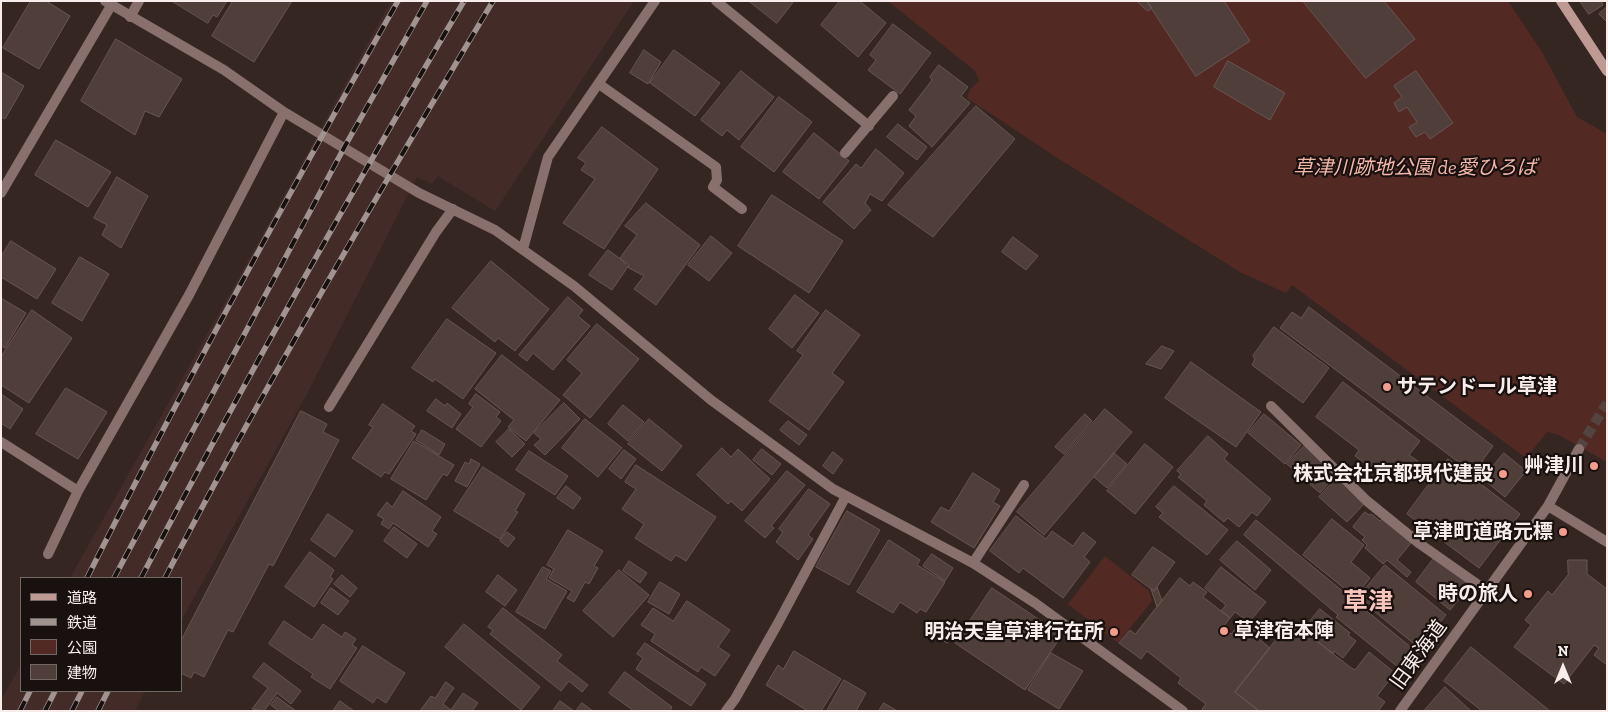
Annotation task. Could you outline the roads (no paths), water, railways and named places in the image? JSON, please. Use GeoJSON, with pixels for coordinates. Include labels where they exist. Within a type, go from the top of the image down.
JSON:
{"type":"FeatureCollection","features":[{"type":"Feature","properties":{"kind":"street"},"geometry":{"type":"LineString","coordinates":[[130,17],[139,1]]}},
{"type":"Feature","properties":{"kind":"street"},"geometry":{"type":"LineString","coordinates":[[523,249],[548,157],[656,1]]}},
{"type":"Feature","properties":{"kind":"street"},"geometry":{"type":"LineString","coordinates":[[716,1],[868,126]]}},
{"type":"Feature","properties":{"kind":"street"},"geometry":{"type":"LineString","coordinates":[[1561,1],[1607,71]]}},
{"type":"Feature","properties":{"kind":"street"},"geometry":{"type":"LineString","coordinates":[[1,193],[108,2],[130,17],[224,70],[284,112],[419,193],[495,230],[574,286],[711,400],[833,490],[973,563],[1042,608],[1183,711]]}},
{"type":"Feature","properties":{"kind":"street"},"geometry":{"type":"LineString","coordinates":[[599,84],[716,168],[717,180],[713,188],[742,209]]}},
{"type":"Feature","properties":{"kind":"street"},"geometry":{"type":"LineString","coordinates":[[845,153],[893,96]]}},
{"type":"Feature","properties":{"kind":"street"},"geometry":{"type":"LineString","coordinates":[[48,554],[78,491],[189,295],[284,112]]}},
{"type":"Feature","properties":{"kind":"street"},"geometry":{"type":"LineString","coordinates":[[329,407],[436,232],[453,209]]}},
{"type":"Feature","properties":{"kind":"street"},"geometry":{"type":"LineString","coordinates":[[1272,406],[1367,501],[1420,544],[1487,591]]}},
{"type":"Feature","properties":{"kind":"street"},"geometry":{"type":"LineString","coordinates":[[1,442],[78,491]]}},
{"type":"Feature","properties":{"kind":"street","name":"旧東海道"},"geometry":{"type":"LineString","coordinates":[[1400,711],[1548,506],[1578,449]]}},
{"type":"Feature","properties":{"kind":"street"},"geometry":{"type":"LineString","coordinates":[[973,563],[1024,485]]}},
{"type":"Feature","properties":{"kind":"street"},"geometry":{"type":"LineString","coordinates":[[726,711],[777,625],[846,496]]}},
{"type":"Feature","properties":{"kind":"street"},"geometry":{"type":"LineString","coordinates":[[1548,506],[1607,542]]}},
{"type":"Feature","properties":{"kind":"tunnel"},"geometry":{"type":"LineString","coordinates":[[1579,449],[1607,403]]}},
{"type":"Feature","properties":{"kind":"railway"},"geometry":{"type":"LineString","coordinates":[[88,577],[239,288],[398,1]]}},
{"type":"Feature","properties":{"kind":"railway"},"geometry":{"type":"LineString","coordinates":[[115,577],[345,146],[427,1]]}},
{"type":"Feature","properties":{"kind":"railway"},"geometry":{"type":"LineString","coordinates":[[142,577],[299,288],[464,1]]}},
{"type":"Feature","properties":{"kind":"railway"},"geometry":{"type":"LineString","coordinates":[[166,577],[283,359],[493,1]]}},
{"type":"Feature","properties":{"kind":"railway"},"geometry":{"type":"LineString","coordinates":[[20,711],[30,692]]}},
{"type":"Feature","properties":{"kind":"railway"},"geometry":{"type":"LineString","coordinates":[[45,711],[54,692]]}},
{"type":"Feature","properties":{"kind":"railway"},"geometry":{"type":"LineString","coordinates":[[72,711],[82,692]]}},
{"type":"Feature","properties":{"kind":"railway"},"geometry":{"type":"LineString","coordinates":[[98,711],[108,692]]}},
{"type":"Feature","properties":{"kind":"place","name":"サテンドール草津"},"geometry":{"type":"Point","coordinates":[1387,387]}},
{"type":"Feature","properties":{"kind":"place","name":"艸津川"},"geometry":{"type":"Point","coordinates":[1594,466]}},
{"type":"Feature","properties":{"kind":"place","name":"株式会社京都現代建設"},"geometry":{"type":"Point","coordinates":[1503,474]}},
{"type":"Feature","properties":{"kind":"place","name":"草津町道路元標"},"geometry":{"type":"Point","coordinates":[1563,532]}},
{"type":"Feature","properties":{"kind":"place","name":"時の旅人"},"geometry":{"type":"Point","coordinates":[1528,594]}},
{"type":"Feature","properties":{"kind":"place","name":"草津宿本陣"},"geometry":{"type":"Point","coordinates":[1224,631]}},
{"type":"Feature","properties":{"kind":"place","name":"明治天皇草津行在所"},"geometry":{"type":"Point","coordinates":[1114,632]}},
{"type":"Feature","properties":{"kind":"district","name":"草津"},"geometry":{"type":"Point","coordinates":[1368,603]}},
{"type":"Feature","properties":{"kind":"park label","name":"草津川跡地公園 de愛ひろば"},"geometry":{"type":"Point","coordinates":[1415,168]}}]}
